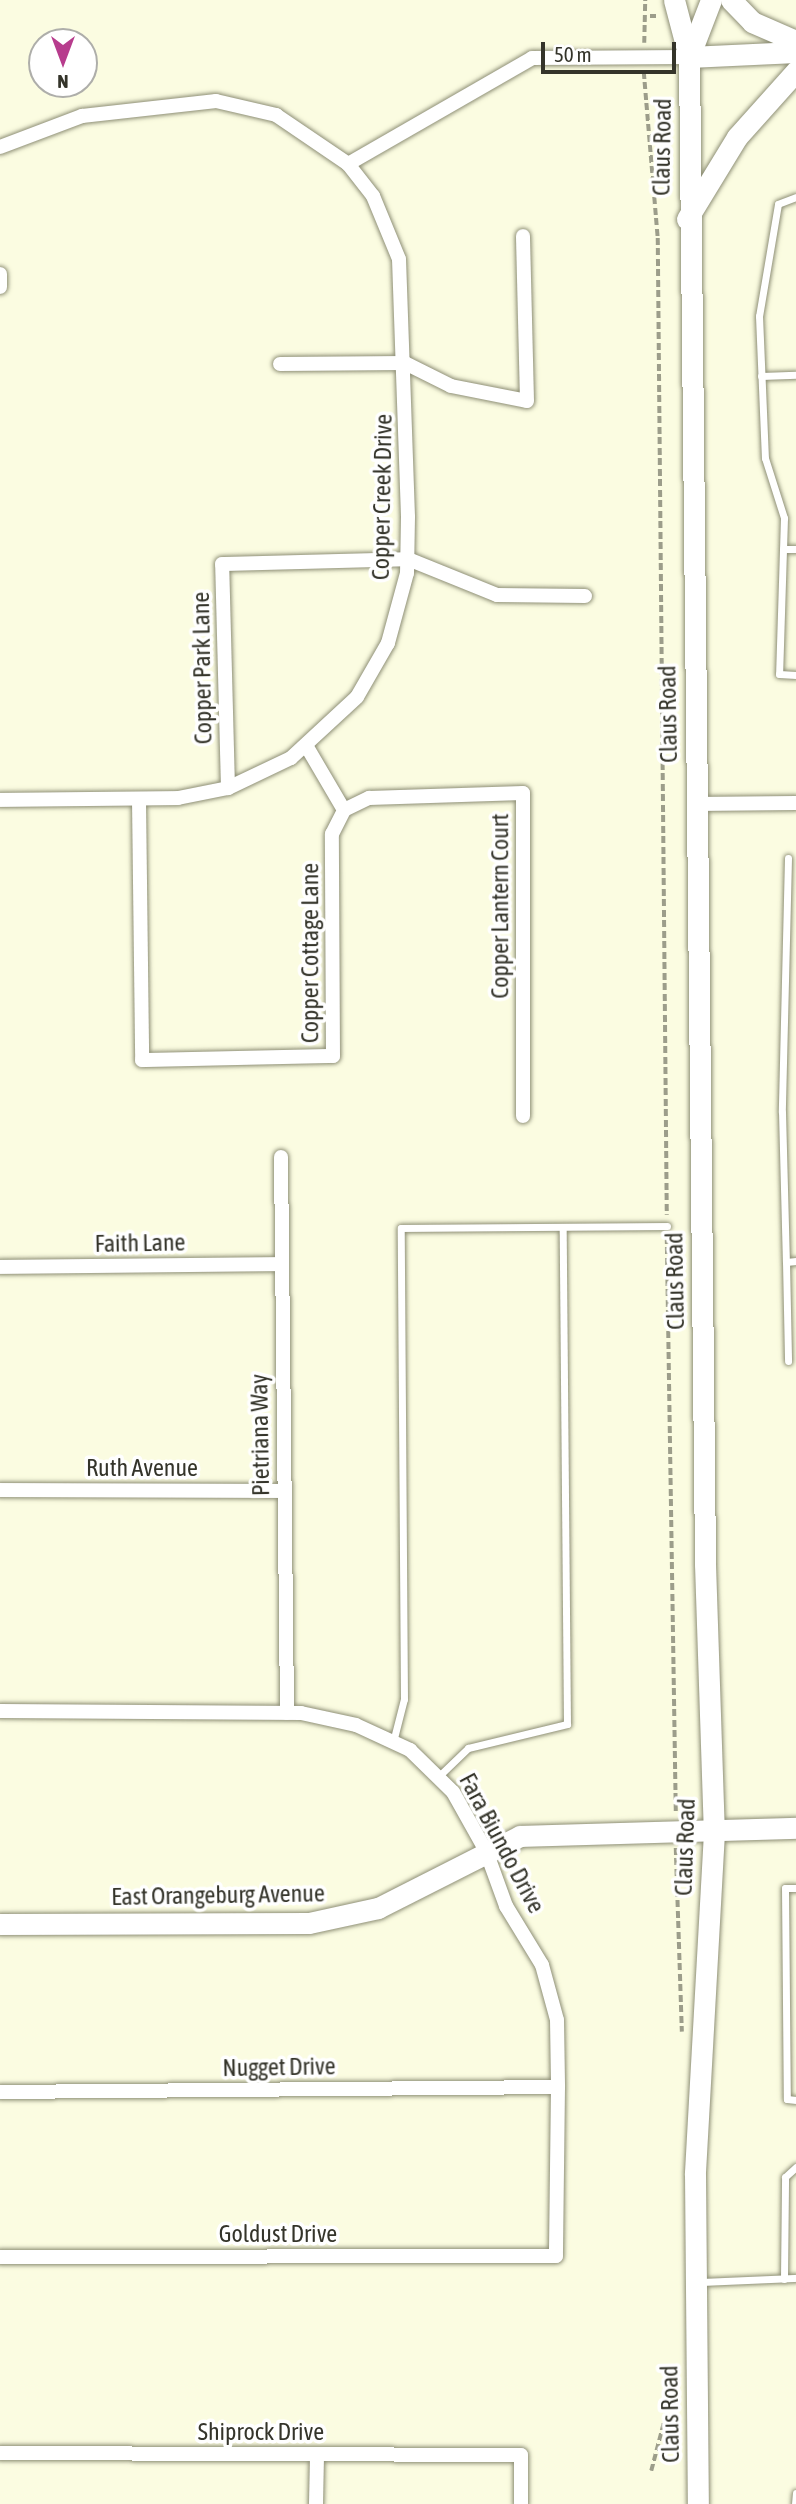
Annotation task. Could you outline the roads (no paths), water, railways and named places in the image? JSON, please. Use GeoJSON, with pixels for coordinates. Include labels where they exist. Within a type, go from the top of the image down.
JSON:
{"type":"FeatureCollection","features":[{"type":"Feature","properties":{"kind":"main road","name":"Claus Road"},"geometry":{"type":"LineString","coordinates":[[674,0],[689,57],[687,219],[695,804],[714,1832],[695,2161],[694,2501]]}},
{"type":"Feature","properties":{"kind":"main road","name":"Claus Road"},"geometry":{"type":"LineString","coordinates":[[689,57],[711,0]]}},
{"type":"Feature","properties":{"kind":"main road"},"geometry":{"type":"LineString","coordinates":[[731,0],[752,22],[796,41]]}},
{"type":"Feature","properties":{"kind":"main road"},"geometry":{"type":"LineString","coordinates":[[689,57],[796,52]]}},
{"type":"Feature","properties":{"kind":"main road"},"geometry":{"type":"LineString","coordinates":[[687,219],[737,137],[796,71]]}},
{"type":"Feature","properties":{"kind":"main road","name":"East Orangeburg Avenue"},"geometry":{"type":"LineString","coordinates":[[0,1924],[274,1925],[346,1918],[414,1892],[486,1851],[548,1831],[714,1832],[796,1828]]}},
{"type":"Feature","properties":{"kind":"street"},"geometry":{"type":"LineString","coordinates":[[348,164],[531,58],[689,57]]}},
{"type":"Feature","properties":{"kind":"street","name":"Copper Creek Drive"},"geometry":{"type":"LineString","coordinates":[[0,147],[82,116],[216,101],[276,115],[348,164],[373,196],[399,259],[405,363],[408,559],[401,604],[372,674],[307,747],[228,788],[139,800],[0,800]]}},
{"type":"Feature","properties":{"kind":"street"},"geometry":{"type":"LineString","coordinates":[[280,364],[405,363],[451,386],[527,401],[523,236]]}},
{"type":"Feature","properties":{"kind":"street"},"geometry":{"type":"LineString","coordinates":[[0,274],[0,287]]}},
{"type":"Feature","properties":{"kind":"street"},"geometry":{"type":"LineString","coordinates":[[408,559],[498,595],[585,596]]}},
{"type":"Feature","properties":{"kind":"street","name":"Copper Park Lane"},"geometry":{"type":"LineString","coordinates":[[228,788],[222,564],[408,559]]}},
{"type":"Feature","properties":{"kind":"street"},"geometry":{"type":"LineString","coordinates":[[307,747],[344,810]]}},
{"type":"Feature","properties":{"kind":"street","name":"Copper Lantern Court"},"geometry":{"type":"LineString","coordinates":[[344,810],[369,798],[523,793],[523,1116]]}},
{"type":"Feature","properties":{"kind":"street","name":"Copper Cottage Lane"},"geometry":{"type":"LineString","coordinates":[[139,800],[142,1060],[333,1056],[332,835],[344,810]]}},
{"type":"Feature","properties":{"kind":"street"},"geometry":{"type":"LineString","coordinates":[[695,804],[796,803]]}},
{"type":"Feature","properties":{"kind":"street","name":"Pietriana Way"},"geometry":{"type":"LineString","coordinates":[[281,1157],[287,1713]]}},
{"type":"Feature","properties":{"kind":"street","name":"Faith Lane"},"geometry":{"type":"LineString","coordinates":[[0,1267],[281,1264]]}},
{"type":"Feature","properties":{"kind":"street","name":"Ruth Avenue"},"geometry":{"type":"LineString","coordinates":[[0,1490],[284,1491]]}},
{"type":"Feature","properties":{"kind":"street","name":"Fara Biundo Drive"},"geometry":{"type":"LineString","coordinates":[[0,1711],[287,1713],[332,1718],[393,1741],[440,1775],[486,1851],[493,1880],[530,1941],[552,1994],[558,2087],[556,2256]]}},
{"type":"Feature","properties":{"kind":"street","name":"Nugget Drive"},"geometry":{"type":"LineString","coordinates":[[0,2092],[558,2087]]}},
{"type":"Feature","properties":{"kind":"street","name":"Goldust Drive"},"geometry":{"type":"LineString","coordinates":[[0,2257],[556,2256]]}},
{"type":"Feature","properties":{"kind":"street","name":"Shiprock Drive"},"geometry":{"type":"LineString","coordinates":[[0,2453],[521,2455],[520,2504]]}},
{"type":"Feature","properties":{"kind":"street"},"geometry":{"type":"LineString","coordinates":[[316,2504],[317,2455]]}},
{"type":"Feature","properties":{"kind":"lane"},"geometry":{"type":"LineString","coordinates":[[796,197],[778,204],[759,316],[765,458],[784,518],[779,674],[796,676]]}},
{"type":"Feature","properties":{"kind":"lane"},"geometry":{"type":"LineString","coordinates":[[761,376],[796,375]]}},
{"type":"Feature","properties":{"kind":"lane"},"geometry":{"type":"LineString","coordinates":[[783,549],[796,549]]}},
{"type":"Feature","properties":{"kind":"lane"},"geometry":{"type":"LineString","coordinates":[[788,858],[785,977],[788,1361]]}},
{"type":"Feature","properties":{"kind":"lane"},"geometry":{"type":"LineString","coordinates":[[785,977],[796,977]]}},
{"type":"Feature","properties":{"kind":"lane"},"geometry":{"type":"LineString","coordinates":[[393,1741],[404,1699],[401,1228],[667,1226]]}},
{"type":"Feature","properties":{"kind":"lane"},"geometry":{"type":"LineString","coordinates":[[440,1775],[468,1748],[568,1724],[563,1227]]}},
{"type":"Feature","properties":{"kind":"lane"},"geometry":{"type":"LineString","coordinates":[[786,1262],[796,1262]]}},
{"type":"Feature","properties":{"kind":"lane"},"geometry":{"type":"LineString","coordinates":[[796,1888],[785,1888],[787,2099],[796,2100]]}},
{"type":"Feature","properties":{"kind":"lane"},"geometry":{"type":"LineString","coordinates":[[784,2279],[785,2178],[796,2167]]}},
{"type":"Feature","properties":{"kind":"lane"},"geometry":{"type":"LineString","coordinates":[[695,2283],[796,2278]]}},
{"type":"Feature","properties":{"kind":"lane"},"geometry":{"type":"LineString","coordinates":[[795,2504],[796,2493]]}}]}
